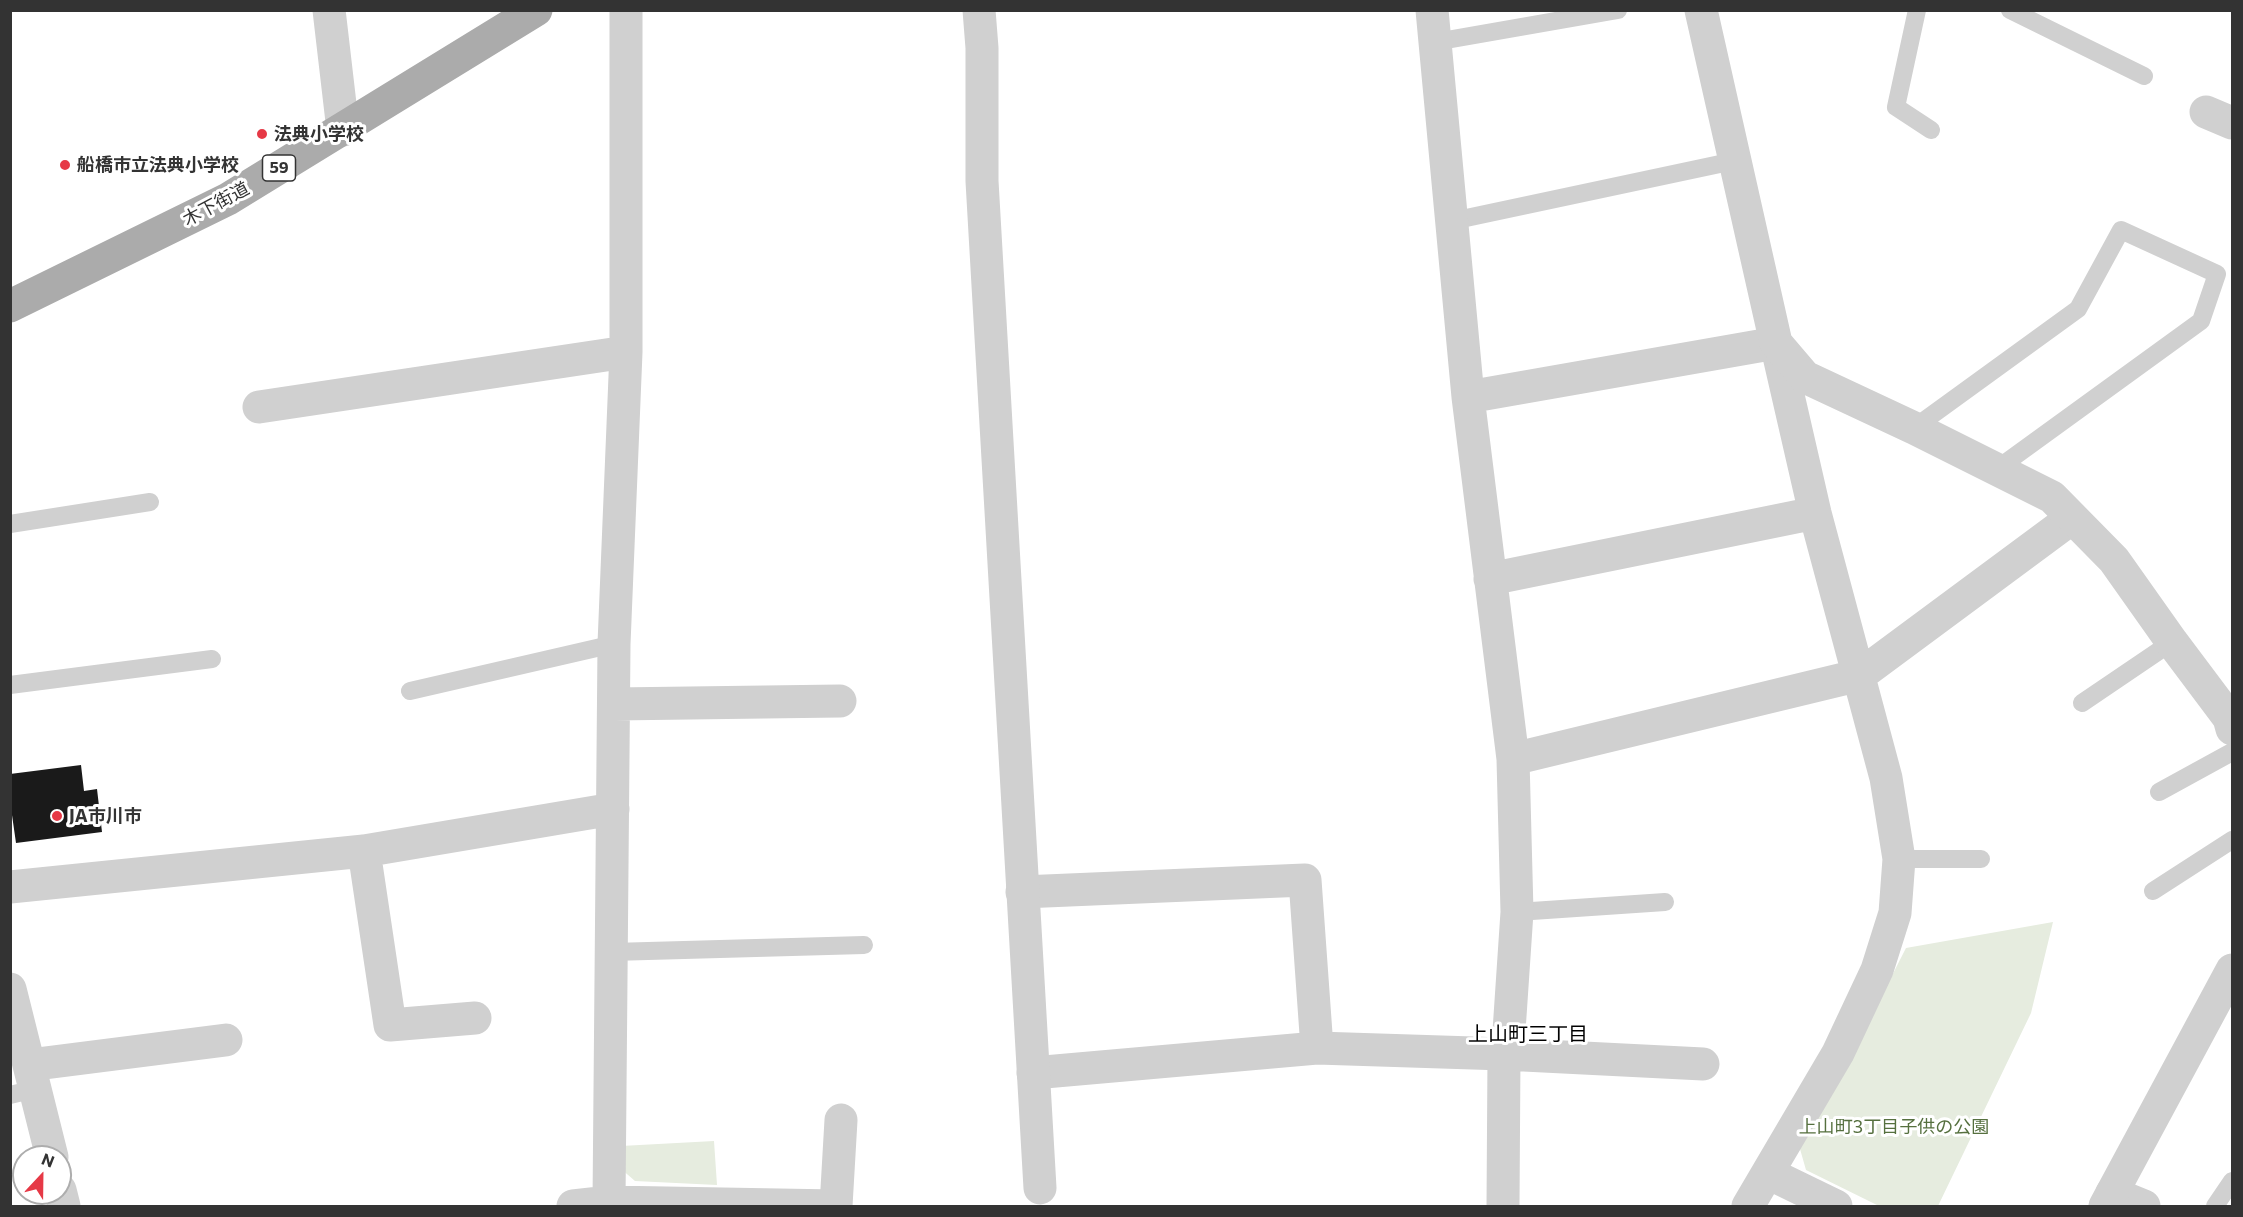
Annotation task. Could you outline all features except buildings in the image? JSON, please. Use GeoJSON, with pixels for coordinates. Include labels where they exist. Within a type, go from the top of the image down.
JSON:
{"type":"FeatureCollection","features":[{"type":"Feature","properties":{"kind":"main road","name":"木下街道"},"geometry":{"type":"LineString","coordinates":[[10,306],[228,199],[536,10]]}},
{"type":"Feature","properties":{"kind":"street"},"geometry":{"type":"LineString","coordinates":[[329,10],[343,130]]}},
{"type":"Feature","properties":{"kind":"street"},"geometry":{"type":"LineString","coordinates":[[609,1202],[614,644],[626,352],[626,10]]}},
{"type":"Feature","properties":{"kind":"street"},"geometry":{"type":"LineString","coordinates":[[979,10],[982,48],[982,181],[1040,1188]]}},
{"type":"Feature","properties":{"kind":"street"},"geometry":{"type":"LineString","coordinates":[[1701,10],[1815,513],[1886,778],[1899,859],[1895,913],[1877,970],[1838,1053],[1748,1206]]}},
{"type":"Feature","properties":{"kind":"street"},"geometry":{"type":"LineString","coordinates":[[1434,26],[1468,397],[1513,759],[1517,912],[1509,1031],[1504,1054],[1503,1206]]}},
{"type":"Feature","properties":{"kind":"street"},"geometry":{"type":"LineString","coordinates":[[1468,397],[1776,343]]}},
{"type":"Feature","properties":{"kind":"street"},"geometry":{"type":"LineString","coordinates":[[1776,343],[1805,377],[2052,496],[2114,560],[2229,718],[2232,729]]}},
{"type":"Feature","properties":{"kind":"street"},"geometry":{"type":"LineString","coordinates":[[259,407],[626,352]]}},
{"type":"Feature","properties":{"kind":"street"},"geometry":{"type":"LineString","coordinates":[[1490,579],[1815,513]]}},
{"type":"Feature","properties":{"kind":"street"},"geometry":{"type":"LineString","coordinates":[[1513,759],[1860,675],[2072,518]]}},
{"type":"Feature","properties":{"kind":"street"},"geometry":{"type":"LineString","coordinates":[[614,704],[840,700]]}},
{"type":"Feature","properties":{"kind":"street"},"geometry":{"type":"LineString","coordinates":[[10,887],[364,851],[613,809]]}},
{"type":"Feature","properties":{"kind":"street"},"geometry":{"type":"LineString","coordinates":[[364,851],[390,1025],[476,1018]]}},
{"type":"Feature","properties":{"kind":"street"},"geometry":{"type":"LineString","coordinates":[[1022,892],[1305,880],[1317,1048]]}},
{"type":"Feature","properties":{"kind":"street"},"geometry":{"type":"LineString","coordinates":[[2144,1206],[2108,1200],[2232,970]]}},
{"type":"Feature","properties":{"kind":"street"},"geometry":{"type":"LineString","coordinates":[[10,989],[25,1083],[48,1145]]}},
{"type":"Feature","properties":{"kind":"street"},"geometry":{"type":"LineString","coordinates":[[25,1083],[226,1040]]}},
{"type":"Feature","properties":{"kind":"street"},"geometry":{"type":"LineString","coordinates":[[1033,1073],[1317,1048],[1703,1064]]}},
{"type":"Feature","properties":{"kind":"street"},"geometry":{"type":"LineString","coordinates":[[573,1206],[609,1202],[836,1206],[841,1120]]}},
{"type":"Feature","properties":{"kind":"street"},"geometry":{"type":"LineString","coordinates":[[1768,1173],[1836,1206]]}},
{"type":"Feature","properties":{"kind":"lane"},"geometry":{"type":"LineString","coordinates":[[1434,26],[1618,10]]}},
{"type":"Feature","properties":{"kind":"lane"},"geometry":{"type":"LineString","coordinates":[[1917,10],[1896,107],[1931,130]]}},
{"type":"Feature","properties":{"kind":"lane"},"geometry":{"type":"LineString","coordinates":[[2010,10],[2144,76]]}},
{"type":"Feature","properties":{"kind":"lane"},"geometry":{"type":"LineString","coordinates":[[1452,221],[1734,161]]}},
{"type":"Feature","properties":{"kind":"lane"},"geometry":{"type":"LineString","coordinates":[[1914,428],[2078,309],[2121,230],[2217,274],[2200,321],[1996,469]]}},
{"type":"Feature","properties":{"kind":"lane"},"geometry":{"type":"LineString","coordinates":[[10,524],[150,502]]}},
{"type":"Feature","properties":{"kind":"lane"},"geometry":{"type":"LineString","coordinates":[[2082,703],[2172,642]]}},
{"type":"Feature","properties":{"kind":"lane"},"geometry":{"type":"LineString","coordinates":[[410,691],[614,644]]}},
{"type":"Feature","properties":{"kind":"lane"},"geometry":{"type":"LineString","coordinates":[[10,685],[212,659]]}},
{"type":"Feature","properties":{"kind":"lane"},"geometry":{"type":"LineString","coordinates":[[2159,792],[2232,752]]}},
{"type":"Feature","properties":{"kind":"lane"},"geometry":{"type":"LineString","coordinates":[[2153,891],[2232,840]]}},
{"type":"Feature","properties":{"kind":"lane"},"geometry":{"type":"LineString","coordinates":[[1899,859],[1981,860]]}},
{"type":"Feature","properties":{"kind":"lane"},"geometry":{"type":"LineString","coordinates":[[1517,912],[1665,902]]}},
{"type":"Feature","properties":{"kind":"lane"},"geometry":{"type":"LineString","coordinates":[[612,952],[864,945]]}},
{"type":"Feature","properties":{"kind":"lane"},"geometry":{"type":"LineString","coordinates":[[2215,1206],[2232,1181]]}},
{"type":"Feature","properties":{"kind":"green space","name":"上山町3丁目子供の公園"},"geometry":{"type":"Polygon","coordinates":[[[2053,922],[2031,1013],[1938,1206],[1879,1206],[1806,1170],[1798,1142],[1850,1058],[1906,948],[2053,922]]]}},
{"type":"Feature","properties":{"kind":"green space"},"geometry":{"type":"Polygon","coordinates":[[[714,1141],[717,1185],[635,1181],[620,1168],[621,1146],[714,1141]]]}},
{"type":"Feature","properties":{"kind":"place","name":"法典小学校"},"geometry":{"type":"Point","coordinates":[262,134]}},
{"type":"Feature","properties":{"kind":"place","name":"船橋市立法典小学校"},"geometry":{"type":"Point","coordinates":[65,165]}},
{"type":"Feature","properties":{"kind":"place","name":"JA市川市"},"geometry":{"type":"Point","coordinates":[57,816]}},
{"type":"Feature","properties":{"kind":"district","name":"上山町三丁目"},"geometry":{"type":"Point","coordinates":[1528,1034]}}]}
